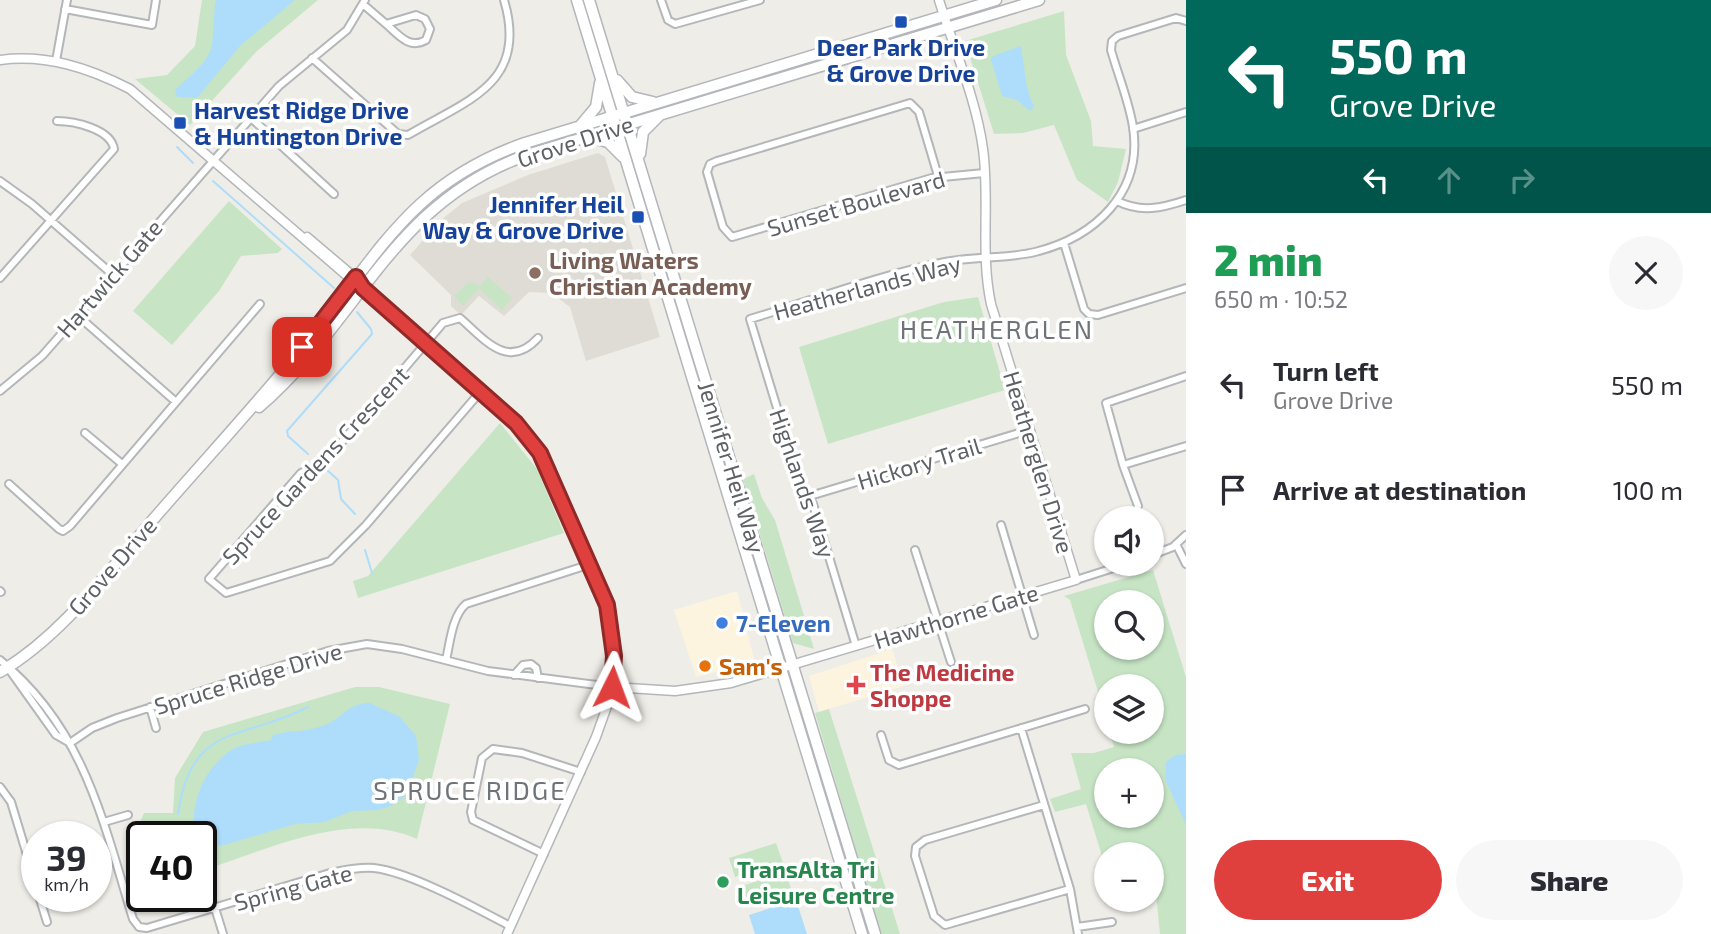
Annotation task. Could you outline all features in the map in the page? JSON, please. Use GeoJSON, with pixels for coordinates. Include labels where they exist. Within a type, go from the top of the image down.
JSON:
{"type":"FeatureCollection","features":[{"type":"Feature","properties":{"kind":"main road","name":"Jennifer Heil Way"},"geometry":{"type":"LineString","coordinates":[[577,0],[862,934]]}},
{"type":"Feature","properties":{"kind":"main road","name":"Jennifer Heil Way"},"geometry":{"type":"LineString","coordinates":[[589,0],[875,934]]}},
{"type":"Feature","properties":{"kind":"main road","name":"Grove Drive"},"geometry":{"type":"LineString","coordinates":[[215,449],[290,380],[420,218],[457,189],[516,159],[946,21],[996,0]]}},
{"type":"Feature","properties":{"kind":"main road","name":"Grove Drive"},"geometry":{"type":"LineString","coordinates":[[3,667],[62,623],[307,342],[392,229],[450,179],[512,147],[624,112],[946,21],[1040,0]]}},
{"type":"Feature","properties":{"kind":"main road"},"geometry":{"type":"LineString","coordinates":[[611,71],[632,97],[657,102]]}},
{"type":"Feature","properties":{"kind":"main road"},"geometry":{"type":"LineString","coordinates":[[579,126],[596,107],[600,76]]}},
{"type":"Feature","properties":{"kind":"main road"},"geometry":{"type":"LineString","coordinates":[[640,165],[639,145],[643,132],[662,113]]}},
{"type":"Feature","properties":{"kind":"main road"},"geometry":{"type":"LineString","coordinates":[[585,137],[608,142],[625,159]]}},
{"type":"Feature","properties":{"kind":"street"},"geometry":{"type":"LineString","coordinates":[[56,61],[67,0]]}},
{"type":"Feature","properties":{"kind":"street"},"geometry":{"type":"LineString","coordinates":[[65,9],[152,25],[156,0]]}},
{"type":"Feature","properties":{"kind":"street"},"geometry":{"type":"LineString","coordinates":[[313,58],[398,134],[408,135],[475,99],[495,80],[505,62],[510,42],[509,17],[504,0]]}},
{"type":"Feature","properties":{"kind":"street"},"geometry":{"type":"LineString","coordinates":[[661,0],[668,20],[675,24],[760,0]]}},
{"type":"Feature","properties":{"kind":"street","name":"Heatherglen Drive"},"geometry":{"type":"LineString","coordinates":[[939,0],[977,117],[985,173],[984,257],[991,304],[1076,580]]}},
{"type":"Feature","properties":{"kind":"street"},"geometry":{"type":"LineString","coordinates":[[364,3],[386,23],[412,44],[422,42],[429,34],[425,19],[416,15],[386,23]]}},
{"type":"Feature","properties":{"kind":"street","name":"Hartwick Gate"},"geometry":{"type":"LineString","coordinates":[[0,391],[33,365],[250,117],[279,86],[347,30],[364,3]]}},
{"type":"Feature","properties":{"kind":"street","name":"Heatherlands Way"},"geometry":{"type":"LineString","coordinates":[[750,320],[935,264],[1028,253],[1064,243],[1093,227],[1117,201],[1133,166],[1133,129],[1111,50],[1112,41],[1118,36],[1171,19],[1186,21]]}},
{"type":"Feature","properties":{"kind":"street"},"geometry":{"type":"LineString","coordinates":[[0,60],[56,61],[98,72],[130,89],[481,391],[516,423],[540,453],[591,564],[612,628],[612,687],[606,710],[581,772],[508,930]]}},
{"type":"Feature","properties":{"kind":"street","name":"Sunset Boulevard"},"geometry":{"type":"LineString","coordinates":[[938,176],[918,109],[913,104],[905,103],[710,164],[707,175],[723,227],[729,236],[740,236],[938,176],[985,173]]}},
{"type":"Feature","properties":{"kind":"street"},"geometry":{"type":"LineString","coordinates":[[1133,129],[1186,112]]}},
{"type":"Feature","properties":{"kind":"street"},"geometry":{"type":"LineString","coordinates":[[250,117],[334,194]]}},
{"type":"Feature","properties":{"kind":"street"},"geometry":{"type":"LineString","coordinates":[[0,278],[114,149],[114,144],[90,128],[71,121],[57,121]]}},
{"type":"Feature","properties":{"kind":"street"},"geometry":{"type":"LineString","coordinates":[[0,181],[51,220],[112,274]]}},
{"type":"Feature","properties":{"kind":"street"},"geometry":{"type":"LineString","coordinates":[[1117,201],[1129,206],[1151,209],[1186,201]]}},
{"type":"Feature","properties":{"kind":"street"},"geometry":{"type":"LineString","coordinates":[[1064,243],[1084,309],[1089,314],[1098,315],[1186,288]]}},
{"type":"Feature","properties":{"kind":"street"},"geometry":{"type":"LineString","coordinates":[[9,484],[63,531],[260,304]]}},
{"type":"Feature","properties":{"kind":"street"},"geometry":{"type":"LineString","coordinates":[[76,315],[176,402]]}},
{"type":"Feature","properties":{"kind":"street","name":"Spruce Gardens Crescent"},"geometry":{"type":"LineString","coordinates":[[481,391],[366,525],[330,561],[226,593],[209,579],[301,473],[328,458],[443,323],[460,318],[494,349],[507,353],[530,347],[538,338]]}},
{"type":"Feature","properties":{"kind":"street","name":"Highlands Way"},"geometry":{"type":"LineString","coordinates":[[750,320],[798,477],[810,496],[856,646]]}},
{"type":"Feature","properties":{"kind":"street"},"geometry":{"type":"LineString","coordinates":[[1138,506],[1123,465],[1106,403],[1186,376]]}},
{"type":"Feature","properties":{"kind":"street","name":"Hickory Trail"},"geometry":{"type":"LineString","coordinates":[[810,496],[1029,430]]}},
{"type":"Feature","properties":{"kind":"street"},"geometry":{"type":"LineString","coordinates":[[85,433],[122,464]]}},
{"type":"Feature","properties":{"kind":"street"},"geometry":{"type":"LineString","coordinates":[[1123,465],[1186,446]]}},
{"type":"Feature","properties":{"kind":"street"},"geometry":{"type":"LineString","coordinates":[[1001,525],[1034,635]]}},
{"type":"Feature","properties":{"kind":"street"},"geometry":{"type":"LineString","coordinates":[[1164,550],[1186,535]]}},
{"type":"Feature","properties":{"kind":"street"},"geometry":{"type":"LineString","coordinates":[[1176,544],[1186,564]]}},
{"type":"Feature","properties":{"kind":"street"},"geometry":{"type":"LineString","coordinates":[[915,550],[951,662]]}},
{"type":"Feature","properties":{"kind":"street"},"geometry":{"type":"LineString","coordinates":[[446,660],[460,609],[466,604],[591,564]]}},
{"type":"Feature","properties":{"kind":"street","name":"Hawthorne Gate"},"geometry":{"type":"LineString","coordinates":[[781,669],[1094,574]]}},
{"type":"Feature","properties":{"kind":"street","name":"Spruce Ridge Drive"},"geometry":{"type":"LineString","coordinates":[[70,743],[105,723],[149,707],[342,647],[382,645],[514,675],[649,691],[689,690],[731,683],[781,669]]}},
{"type":"Feature","properties":{"kind":"street","name":"Spruce Ridge Drive"},"geometry":{"type":"LineString","coordinates":[[514,675],[529,663],[535,666],[538,678]]}},
{"type":"Feature","properties":{"kind":"street","name":"Spring Gate"},"geometry":{"type":"LineString","coordinates":[[3,667],[30,687],[64,729],[89,777],[104,821]]}},
{"type":"Feature","properties":{"kind":"street"},"geometry":{"type":"LineString","coordinates":[[149,707],[156,728]]}},
{"type":"Feature","properties":{"kind":"street"},"geometry":{"type":"LineString","coordinates":[[881,735],[889,760],[900,765],[1085,709]]}},
{"type":"Feature","properties":{"kind":"street"},"geometry":{"type":"LineString","coordinates":[[1021,728],[1070,888],[1077,930],[1112,922]]}},
{"type":"Feature","properties":{"kind":"street"},"geometry":{"type":"LineString","coordinates":[[544,854],[473,820],[471,812],[483,755],[493,749],[522,752],[581,772]]}},
{"type":"Feature","properties":{"kind":"street"},"geometry":{"type":"LineString","coordinates":[[0,787],[11,802],[21,835]]}},
{"type":"Feature","properties":{"kind":"street"},"geometry":{"type":"LineString","coordinates":[[1044,805],[925,841],[916,847],[915,856],[934,916],[945,925],[1070,888]]}},
{"type":"Feature","properties":{"kind":"street"},"geometry":{"type":"LineString","coordinates":[[107,821],[128,815]]}},
{"type":"Feature","properties":{"kind":"street","name":"Spring Gate"},"geometry":{"type":"LineString","coordinates":[[112,849],[126,896]]}},
{"type":"Feature","properties":{"kind":"street","name":"Spring Gate"},"geometry":{"type":"LineString","coordinates":[[217,907],[330,873],[376,868],[416,882],[508,930]]}},
{"type":"Feature","properties":{"kind":"street"},"geometry":{"type":"LineString","coordinates":[[44,912],[47,922]]}},
{"type":"Feature","properties":{"kind":"street","name":"Spring Gate"},"geometry":{"type":"LineString","coordinates":[[131,912],[139,928],[148,928],[202,912]]}},
{"type":"Feature","properties":{"kind":"street"},"geometry":{"type":"LineString","coordinates":[[216,912],[223,934]]}},
{"type":"Feature","properties":{"kind":"shaded area","name":"Living Waters Christian Academy"},"geometry":{"type":"Polygon","coordinates":[[[598,153],[605,157],[660,337],[586,361],[570,307],[551,293],[529,292],[504,316],[479,296],[461,315],[451,306],[451,295],[410,255],[440,221],[462,203],[528,175],[598,153]]]}},
{"type":"Feature","properties":{"kind":"shaded area"},"geometry":{"type":"Polygon","coordinates":[[[737,591],[754,658],[751,663],[696,677],[674,610],[737,591]]]}},
{"type":"Feature","properties":{"kind":"shaded area"},"geometry":{"type":"Polygon","coordinates":[[[892,649],[904,686],[819,712],[809,676],[892,649]]]}},
{"type":"Feature","properties":{"kind":"green space"},"geometry":{"type":"Polygon","coordinates":[[[202,0],[318,0],[257,51],[190,125],[135,79],[167,75],[195,46],[202,0]]]}},
{"type":"Feature","properties":{"kind":"green space"},"geometry":{"type":"Polygon","coordinates":[[[1064,11],[1066,55],[1091,121],[1093,146],[1126,149],[1118,182],[1108,202],[1077,180],[1054,125],[1023,133],[994,134],[965,41],[1064,11]]]}},
{"type":"Feature","properties":{"kind":"green space"},"geometry":{"type":"Polygon","coordinates":[[[229,201],[282,249],[278,253],[241,256],[219,291],[172,345],[133,311],[229,201]]]}},
{"type":"Feature","properties":{"kind":"green space"},"geometry":{"type":"Polygon","coordinates":[[[488,277],[512,298],[502,310],[479,289],[463,306],[454,296],[470,281],[480,286],[488,277]]]}},
{"type":"Feature","properties":{"kind":"green space"},"geometry":{"type":"Polygon","coordinates":[[[978,297],[1005,390],[828,444],[799,347],[944,302],[978,297]]]}},
{"type":"Feature","properties":{"kind":"green space"},"geometry":{"type":"Polygon","coordinates":[[[500,423],[537,469],[564,533],[358,598],[353,581],[368,576],[500,423]]]}},
{"type":"Feature","properties":{"kind":"green space"},"geometry":{"type":"Polygon","coordinates":[[[754,474],[762,498],[775,520],[814,649],[793,643],[743,479],[754,474]]]}},
{"type":"Feature","properties":{"kind":"green space"},"geometry":{"type":"Polygon","coordinates":[[[1132,576],[1155,576],[1159,590],[1094,590],[1094,660],[1164,660],[1164,606],[1186,677],[1186,934],[1160,934],[1158,912],[1164,912],[1164,842],[1098,842],[1086,804],[1055,812],[1050,799],[1081,789],[1071,753],[1094,753],[1114,747],[1113,744],[1164,744],[1164,674],[1094,674],[1094,679],[1070,600],[1064,596],[1132,576]]]}},
{"type":"Feature","properties":{"kind":"green space"},"geometry":{"type":"Polygon","coordinates":[[[355,687],[379,687],[450,704],[417,839],[391,831],[364,828],[337,830],[281,843],[217,865],[217,821],[141,821],[144,813],[173,813],[175,778],[203,732],[355,687]]]}},
{"type":"Feature","properties":{"kind":"green space"},"geometry":{"type":"Polygon","coordinates":[[[829,709],[900,934],[881,934],[815,713],[829,709]]]}},
{"type":"Feature","properties":{"kind":"green space"},"geometry":{"type":"Polygon","coordinates":[[[776,843],[783,863],[735,877],[729,858],[776,843]]]}},
{"type":"Feature","properties":{"kind":"green space"},"geometry":{"type":"Polygon","coordinates":[[[786,872],[792,892],[744,907],[738,887],[786,872]]]}},
{"type":"Feature","properties":{"kind":"water"},"geometry":{"type":"Polygon","coordinates":[[[216,0],[295,0],[241,45],[197,98],[177,97],[175,90],[197,69],[210,51],[216,0]]]}},
{"type":"Feature","properties":{"kind":"water"},"geometry":{"type":"Polygon","coordinates":[[[1021,46],[1027,88],[1034,107],[1030,111],[1017,100],[1002,96],[991,60],[993,56],[1021,46]]]}},
{"type":"Feature","properties":{"kind":"water"},"geometry":{"type":"Polygon","coordinates":[[[370,703],[400,717],[416,736],[419,760],[406,795],[393,805],[378,810],[352,811],[324,822],[295,824],[221,846],[217,845],[217,821],[194,821],[201,787],[214,766],[233,749],[271,740],[273,735],[322,726],[361,704],[370,703]]]}},
{"type":"Feature","properties":{"kind":"water"},"geometry":{"type":"Polygon","coordinates":[[[1186,754],[1186,825],[1165,779],[1166,762],[1175,755],[1186,754]]]}},
{"type":"Feature","properties":{"kind":"water"},"geometry":{"type":"Polygon","coordinates":[[[796,900],[807,934],[755,934],[749,915],[796,900]]]}},
{"type":"Feature","properties":{"kind":"waterway"},"geometry":{"type":"LineString","coordinates":[[177,147],[193,163]]}},
{"type":"Feature","properties":{"kind":"waterway"},"geometry":{"type":"LineString","coordinates":[[213,181],[334,288]]}},
{"type":"Feature","properties":{"kind":"waterway"},"geometry":{"type":"LineString","coordinates":[[308,454],[288,436],[287,431],[372,334],[357,312]]}},
{"type":"Feature","properties":{"kind":"waterway"},"geometry":{"type":"LineString","coordinates":[[326,469],[338,480],[341,499],[355,514]]}},
{"type":"Feature","properties":{"kind":"waterway"},"geometry":{"type":"LineString","coordinates":[[365,550],[372,573]]}},
{"type":"Feature","properties":{"kind":"waterway"},"geometry":{"type":"LineString","coordinates":[[178,814],[185,784],[195,763],[208,748],[224,738],[308,707]]}},
{"type":"Feature","properties":{"kind":"place","name":"Deer Park Drive & Grove Drive"},"geometry":{"type":"Point","coordinates":[901,22]}},
{"type":"Feature","properties":{"kind":"place","name":"Harvest Ridge Drive & Huntington Drive"},"geometry":{"type":"Point","coordinates":[180,123]}},
{"type":"Feature","properties":{"kind":"place","name":"Jennifer Heil Way & Grove Drive"},"geometry":{"type":"Point","coordinates":[638,217]}},
{"type":"Feature","properties":{"kind":"place","name":"Living Waters Christian Academy"},"geometry":{"type":"Point","coordinates":[535,273]}},
{"type":"Feature","properties":{"kind":"place","name":"7-Eleven"},"geometry":{"type":"Point","coordinates":[722,623]}},
{"type":"Feature","properties":{"kind":"place","name":"Sam's"},"geometry":{"type":"Point","coordinates":[705,666]}},
{"type":"Feature","properties":{"kind":"place","name":"The Medicine Shoppe"},"geometry":{"type":"Point","coordinates":[856,685]}},
{"type":"Feature","properties":{"kind":"place","name":"TransAlta Tri Leisure Centre"},"geometry":{"type":"Point","coordinates":[723,882]}},
{"type":"Feature","properties":{"kind":"district","name":"HEATHERGLEN"},"geometry":{"type":"Point","coordinates":[997,328]}},
{"type":"Feature","properties":{"kind":"district","name":"SPRUCE RIDGE"},"geometry":{"type":"Point","coordinates":[470,789]}},
{"type":"Feature","properties":{"kind":"route"},"geometry":{"type":"LineString","coordinates":[[302,347],[356,277],[363,288],[531,439],[551,474],[607,605],[614,656],[612,687]]}}]}
